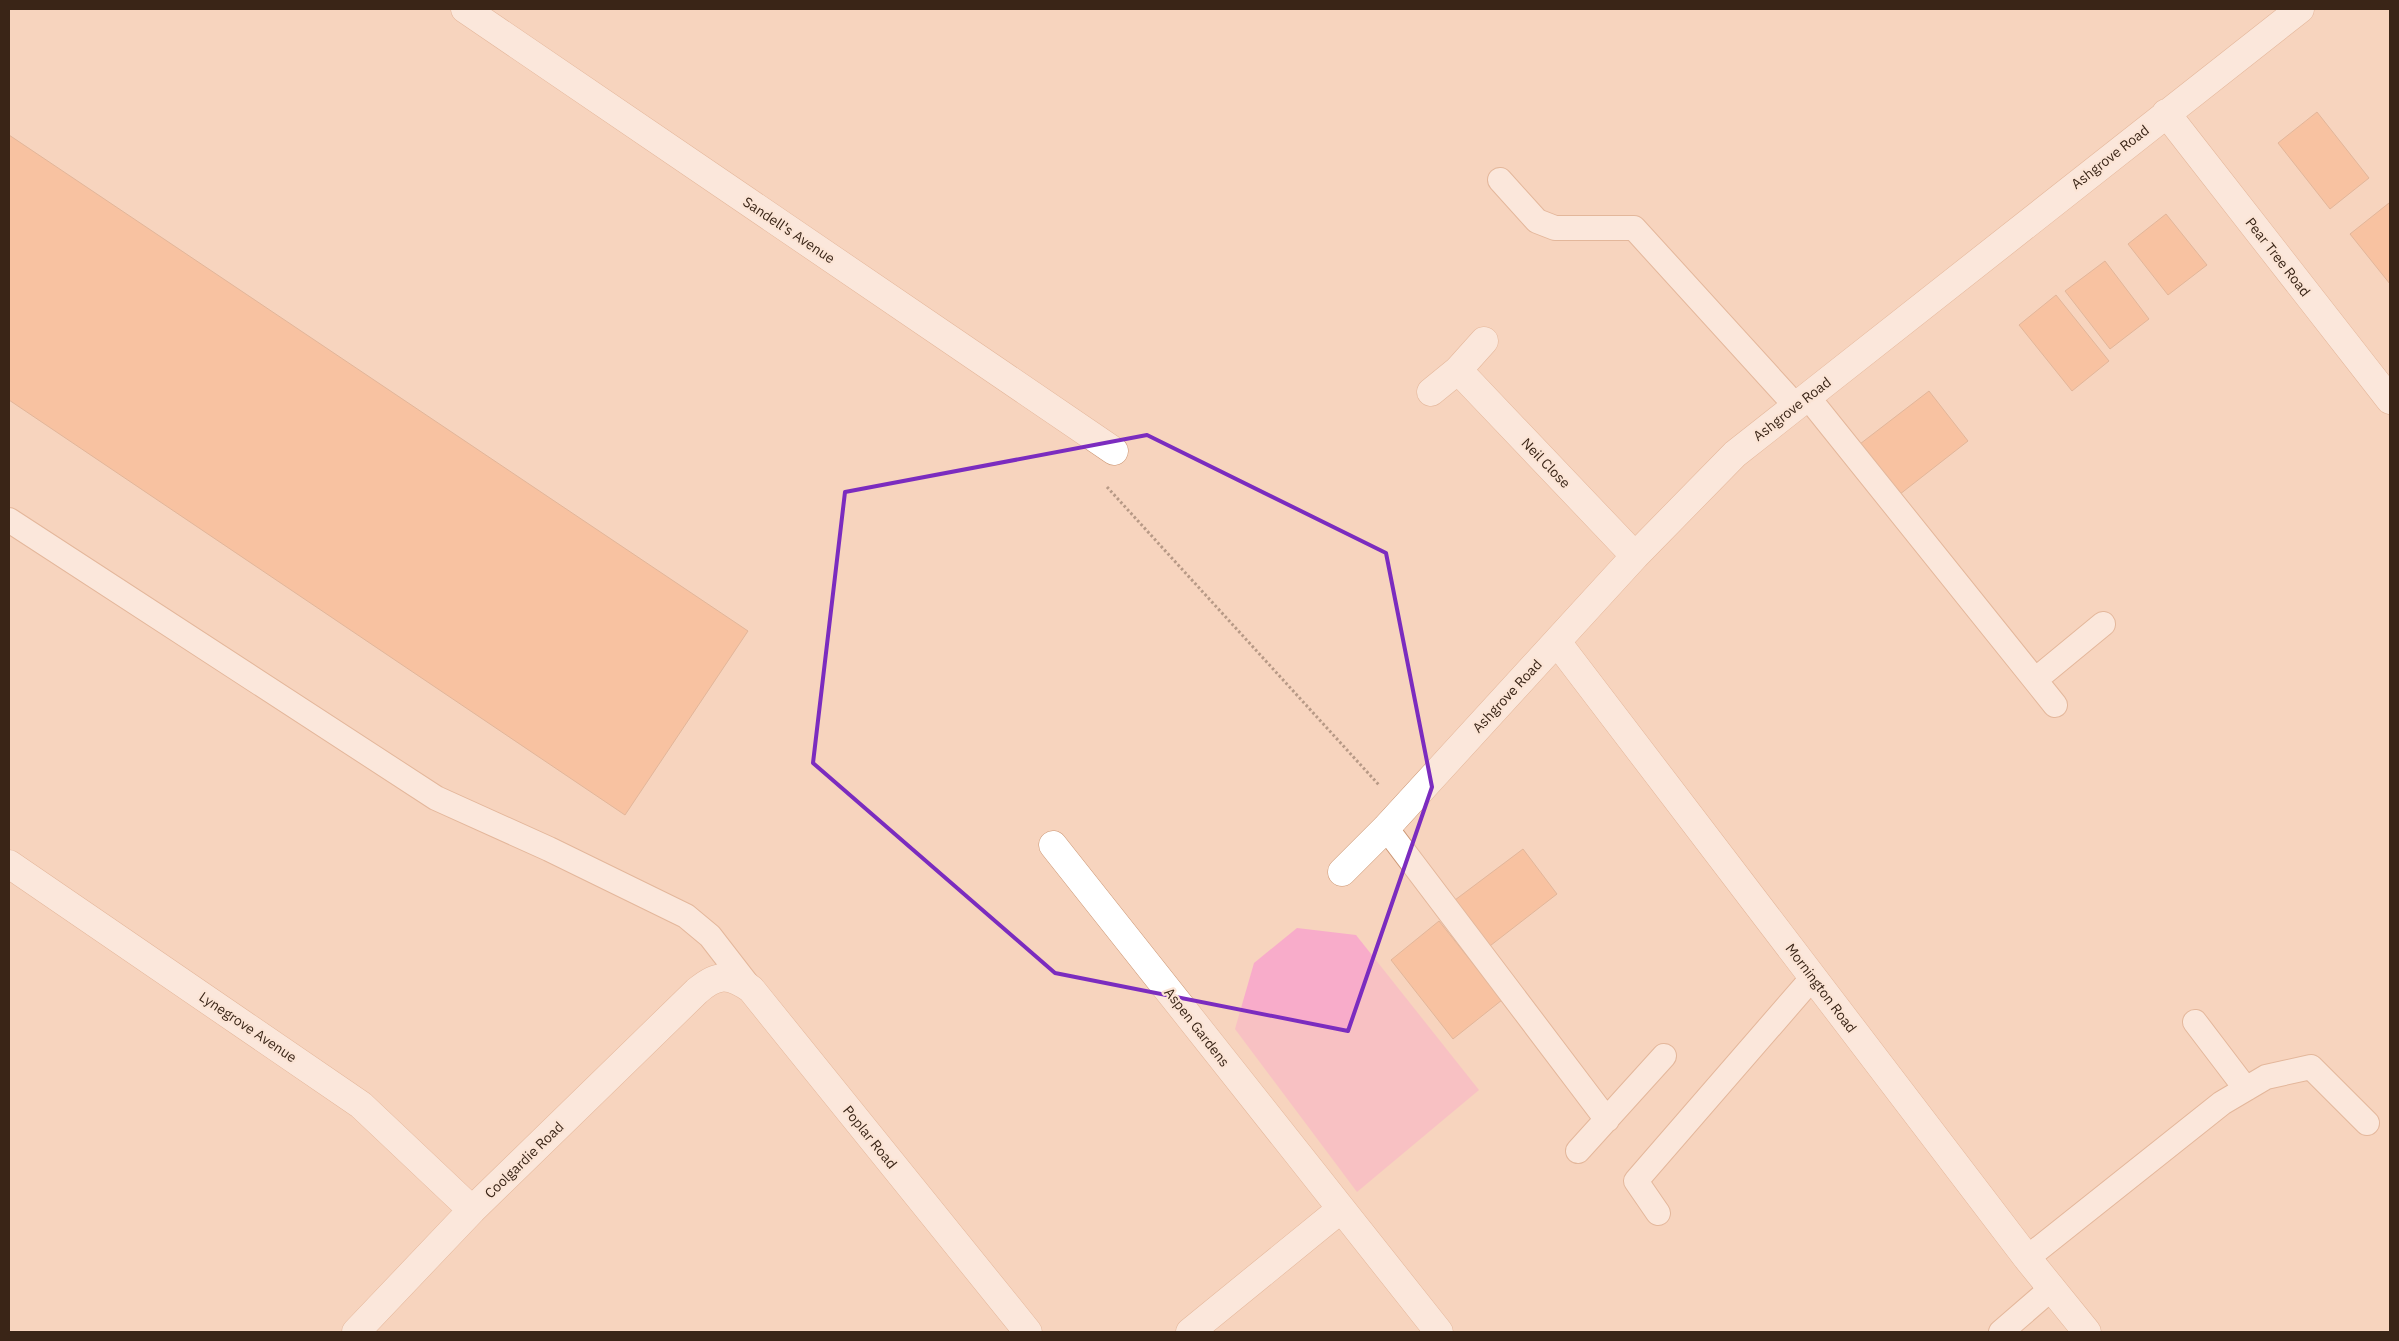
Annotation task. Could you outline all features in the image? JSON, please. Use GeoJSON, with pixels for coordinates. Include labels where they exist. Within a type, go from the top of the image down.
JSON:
{"type":"FeatureCollection","features":[{"type":"Feature","properties":{"kind":"street","name":"Sandell's Avenue"},"geometry":{"type":"LineString","coordinates":[[465,9],[1114,451]]}},
{"type":"Feature","properties":{"kind":"street","name":"Ashgrove Road"},"geometry":{"type":"LineString","coordinates":[[1342,872],[1635,556],[1736,454],[2300,9]]}},
{"type":"Feature","properties":{"kind":"street","name":"Pear Tree Road"},"geometry":{"type":"LineString","coordinates":[[2166,113],[2390,400]]}},
{"type":"Feature","properties":{"kind":"street"},"geometry":{"type":"LineString","coordinates":[[1431,392],[1458,370],[1484,341]]}},
{"type":"Feature","properties":{"kind":"street","name":"Neil Close"},"geometry":{"type":"LineString","coordinates":[[1458,370],[1635,556]]}},
{"type":"Feature","properties":{"kind":"street","name":"Mornington Road"},"geometry":{"type":"LineString","coordinates":[[1557,642],[2027,1258],[2087,1332]]}},
{"type":"Feature","properties":{"kind":"street","name":"Aspen Gardens"},"geometry":{"type":"LineString","coordinates":[[1053,846],[1439,1332]]}},
{"type":"Feature","properties":{"kind":"street","name":"Lynegrove Avenue"},"geometry":{"type":"LineString","coordinates":[[9,864],[361,1105],[472,1210]]}},
{"type":"Feature","properties":{"kind":"street","name":"Poplar Road"},"geometry":{"type":"LineString","coordinates":[[697,991],[708,982],[724,976],[738,980],[750,989],[1028,1332]]}},
{"type":"Feature","properties":{"kind":"street","name":"Coolgardie Road"},"geometry":{"type":"LineString","coordinates":[[356,1332],[472,1210],[697,991]]}},
{"type":"Feature","properties":{"kind":"street"},"geometry":{"type":"LineString","coordinates":[[1190,1332],[1341,1209]]}},
{"type":"Feature","properties":{"kind":"lane"},"geometry":{"type":"LineString","coordinates":[[1500,180],[1537,221],[1555,228],[1634,228],[1801,401],[2055,705]]}},
{"type":"Feature","properties":{"kind":"lane"},"geometry":{"type":"LineString","coordinates":[[9,520],[436,798],[549,849],[686,916],[710,936],[750,989]]}},
{"type":"Feature","properties":{"kind":"lane"},"geometry":{"type":"LineString","coordinates":[[2035,680],[2103,624]]}},
{"type":"Feature","properties":{"kind":"lane"},"geometry":{"type":"LineString","coordinates":[[1394,818],[1607,1120]]}},
{"type":"Feature","properties":{"kind":"lane"},"geometry":{"type":"LineString","coordinates":[[1658,1213],[1636,1181],[1813,977]]}},
{"type":"Feature","properties":{"kind":"lane"},"geometry":{"type":"LineString","coordinates":[[2195,1022],[2246,1089]]}},
{"type":"Feature","properties":{"kind":"lane"},"geometry":{"type":"LineString","coordinates":[[1578,1151],[1664,1056]]}},
{"type":"Feature","properties":{"kind":"lane"},"geometry":{"type":"LineString","coordinates":[[2027,1258],[2222,1103],[2266,1077],[2310,1067],[2367,1123]]}},
{"type":"Feature","properties":{"kind":"lane"},"geometry":{"type":"LineString","coordinates":[[2001,1332],[2052,1288]]}},
{"type":"Feature","properties":{"kind":"path"},"geometry":{"type":"LineString","coordinates":[[1114,451],[1104,484],[1394,818]]}},
{"type":"Feature","properties":{"kind":"highlighted area"},"geometry":{"type":"Polygon","coordinates":[[[1147,435],[1386,553],[1432,787],[1348,1031],[1055,973],[813,763],[845,492],[1147,435]]]}},
{"type":"Feature","properties":{"kind":"shaded area"},"geometry":{"type":"Polygon","coordinates":[[[1297,928],[1356,935],[1479,1090],[1357,1192],[1235,1029],[1254,963],[1297,928]]]}},
{"type":"Feature","properties":{"kind":"building"},"geometry":{"type":"Polygon","coordinates":[[[2317,112],[2369,178],[2330,209],[2278,143],[2317,112]]]}},
{"type":"Feature","properties":{"kind":"building"},"geometry":{"type":"Polygon","coordinates":[[[9,135],[748,631],[625,815],[9,400],[9,135]]]}},
{"type":"Feature","properties":{"kind":"building"},"geometry":{"type":"Polygon","coordinates":[[[2389,203],[2390,205],[2390,284],[2350,234],[2389,203]]]}},
{"type":"Feature","properties":{"kind":"building"},"geometry":{"type":"Polygon","coordinates":[[[2166,214],[2207,265],[2168,295],[2128,244],[2166,214]]]}},
{"type":"Feature","properties":{"kind":"building"},"geometry":{"type":"Polygon","coordinates":[[[2105,261],[2149,319],[2110,349],[2065,291],[2105,261]]]}},
{"type":"Feature","properties":{"kind":"building"},"geometry":{"type":"Polygon","coordinates":[[[2056,295],[2109,361],[2072,391],[2019,325],[2056,295]]]}},
{"type":"Feature","properties":{"kind":"building"},"geometry":{"type":"Polygon","coordinates":[[[1929,391],[1968,441],[1895,498],[1856,447],[1929,391]]]}},
{"type":"Feature","properties":{"kind":"building"},"geometry":{"type":"Polygon","coordinates":[[[1523,849],[1557,894],[1486,949],[1451,903],[1523,849]]]}},
{"type":"Feature","properties":{"kind":"building"},"geometry":{"type":"Polygon","coordinates":[[[1439,921],[1502,1000],[1453,1039],[1391,960],[1439,921]]]}}]}
